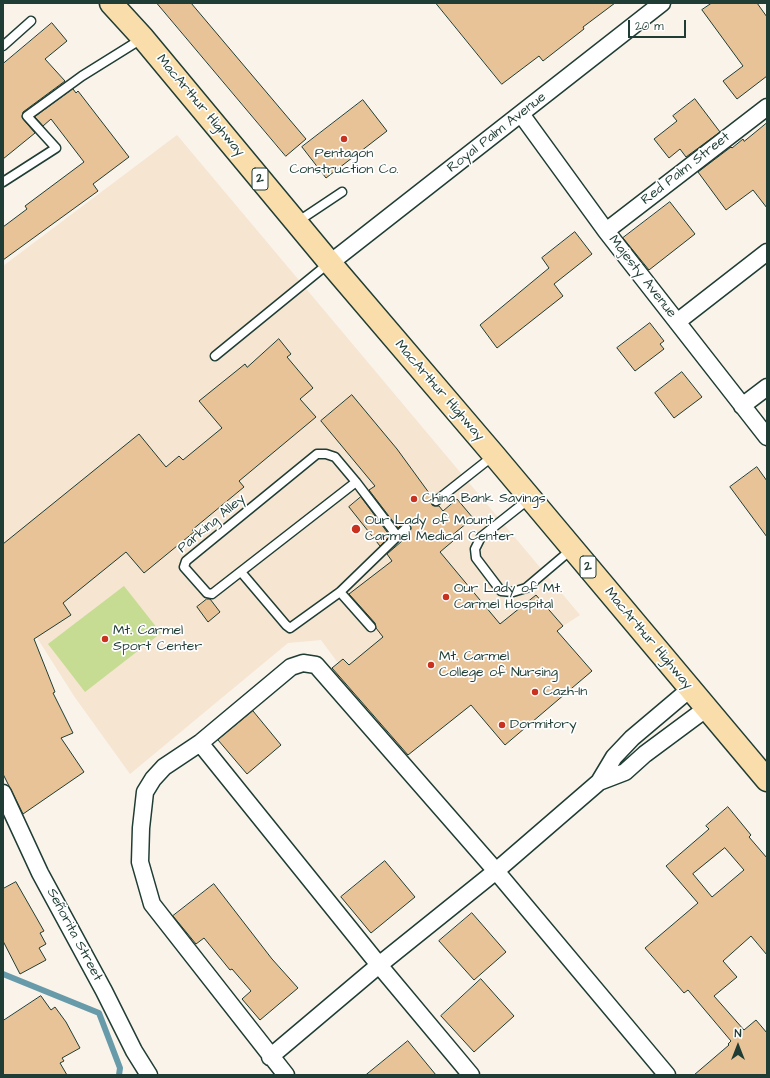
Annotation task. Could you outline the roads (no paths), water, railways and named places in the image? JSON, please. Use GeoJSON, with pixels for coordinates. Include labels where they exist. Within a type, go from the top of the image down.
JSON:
{"type":"FeatureCollection","features":[{"type":"Feature","properties":{"kind":"highway","name":"MacArthur Highway"},"geometry":{"type":"LineString","coordinates":[[111,3],[143,38],[330,263],[494,455],[529,499],[767,780]]}},
{"type":"Feature","properties":{"kind":"street","name":"Royal Palm Avenue"},"geometry":{"type":"LineString","coordinates":[[330,263],[662,3]]}},
{"type":"Feature","properties":{"kind":"street","name":"Red Palm Street"},"geometry":{"type":"LineString","coordinates":[[606,231],[767,107]]}},
{"type":"Feature","properties":{"kind":"street","name":"Majesty Avenue"},"geometry":{"type":"LineString","coordinates":[[521,114],[606,231],[767,437]]}},
{"type":"Feature","properties":{"kind":"street"},"geometry":{"type":"LineString","coordinates":[[677,322],[767,252]]}},
{"type":"Feature","properties":{"kind":"street"},"geometry":{"type":"LineString","coordinates":[[742,406],[767,388]]}},
{"type":"Feature","properties":{"kind":"street"},"geometry":{"type":"LineString","coordinates":[[286,1075],[270,1057],[152,904],[140,862],[140,828],[145,792],[164,767],[200,743],[291,667],[303,662],[316,665],[496,871],[667,1075]]}},
{"type":"Feature","properties":{"kind":"street"},"geometry":{"type":"LineString","coordinates":[[270,1057],[379,965],[496,871],[599,782],[614,757],[632,738],[690,689]]}},
{"type":"Feature","properties":{"kind":"street"},"geometry":{"type":"LineString","coordinates":[[599,782],[625,772],[645,754],[706,708]]}},
{"type":"Feature","properties":{"kind":"street"},"geometry":{"type":"LineString","coordinates":[[632,738],[645,754]]}},
{"type":"Feature","properties":{"kind":"street"},"geometry":{"type":"LineString","coordinates":[[200,743],[379,965],[471,1075]]}},
{"type":"Feature","properties":{"kind":"street","name":"Señorita Street"},"geometry":{"type":"LineString","coordinates":[[3,794],[40,873],[104,991],[134,1051],[149,1075]]}},
{"type":"Feature","properties":{"kind":"lane"},"geometry":{"type":"LineString","coordinates":[[3,46],[31,21]]}},
{"type":"Feature","properties":{"kind":"lane"},"geometry":{"type":"LineString","coordinates":[[3,182],[56,148],[27,116],[82,76],[143,38]]}},
{"type":"Feature","properties":{"kind":"lane"},"geometry":{"type":"LineString","coordinates":[[296,222],[342,192]]}},
{"type":"Feature","properties":{"kind":"lane"},"geometry":{"type":"LineString","coordinates":[[216,356],[330,263]]}},
{"type":"Feature","properties":{"kind":"lane","name":"Parking Alley"},"geometry":{"type":"LineString","coordinates":[[356,482],[212,594],[207,594],[184,567],[186,560],[317,454],[326,454],[335,457],[356,482],[398,537]]}},
{"type":"Feature","properties":{"kind":"lane"},"geometry":{"type":"LineString","coordinates":[[436,501],[494,455]]}},
{"type":"Feature","properties":{"kind":"lane"},"geometry":{"type":"LineString","coordinates":[[529,499],[481,537],[475,549],[476,558],[501,590],[513,592],[526,588],[572,549]]}},
{"type":"Feature","properties":{"kind":"lane"},"geometry":{"type":"LineString","coordinates":[[242,572],[290,628],[340,592],[406,528]]}},
{"type":"Feature","properties":{"kind":"lane"},"geometry":{"type":"LineString","coordinates":[[340,592],[371,627]]}},
{"type":"Feature","properties":{"kind":"waterway"},"geometry":{"type":"LineString","coordinates":[[3,974],[99,1013],[120,1068],[119,1075]]}},
{"type":"Feature","properties":{"kind":"place","name":"Pentagon Construction Co."},"geometry":{"type":"Point","coordinates":[344,139]}},
{"type":"Feature","properties":{"kind":"place","name":"China Bank Savings"},"geometry":{"type":"Point","coordinates":[414,499]}},
{"type":"Feature","properties":{"kind":"place","name":"Our Lady of Mount Carmel Medical Center"},"geometry":{"type":"Point","coordinates":[356,529]}},
{"type":"Feature","properties":{"kind":"place","name":"Our Lady of Mt. Carmel Hospital"},"geometry":{"type":"Point","coordinates":[446,597]}},
{"type":"Feature","properties":{"kind":"place","name":"Mt. Carmel Sport Center"},"geometry":{"type":"Point","coordinates":[105,639]}},
{"type":"Feature","properties":{"kind":"place","name":"Mt. Carmel College of Nursing"},"geometry":{"type":"Point","coordinates":[431,665]}},
{"type":"Feature","properties":{"kind":"place","name":"Cazh-In"},"geometry":{"type":"Point","coordinates":[535,692]}},
{"type":"Feature","properties":{"kind":"place","name":"Dormitory"},"geometry":{"type":"Point","coordinates":[502,725]}}]}
